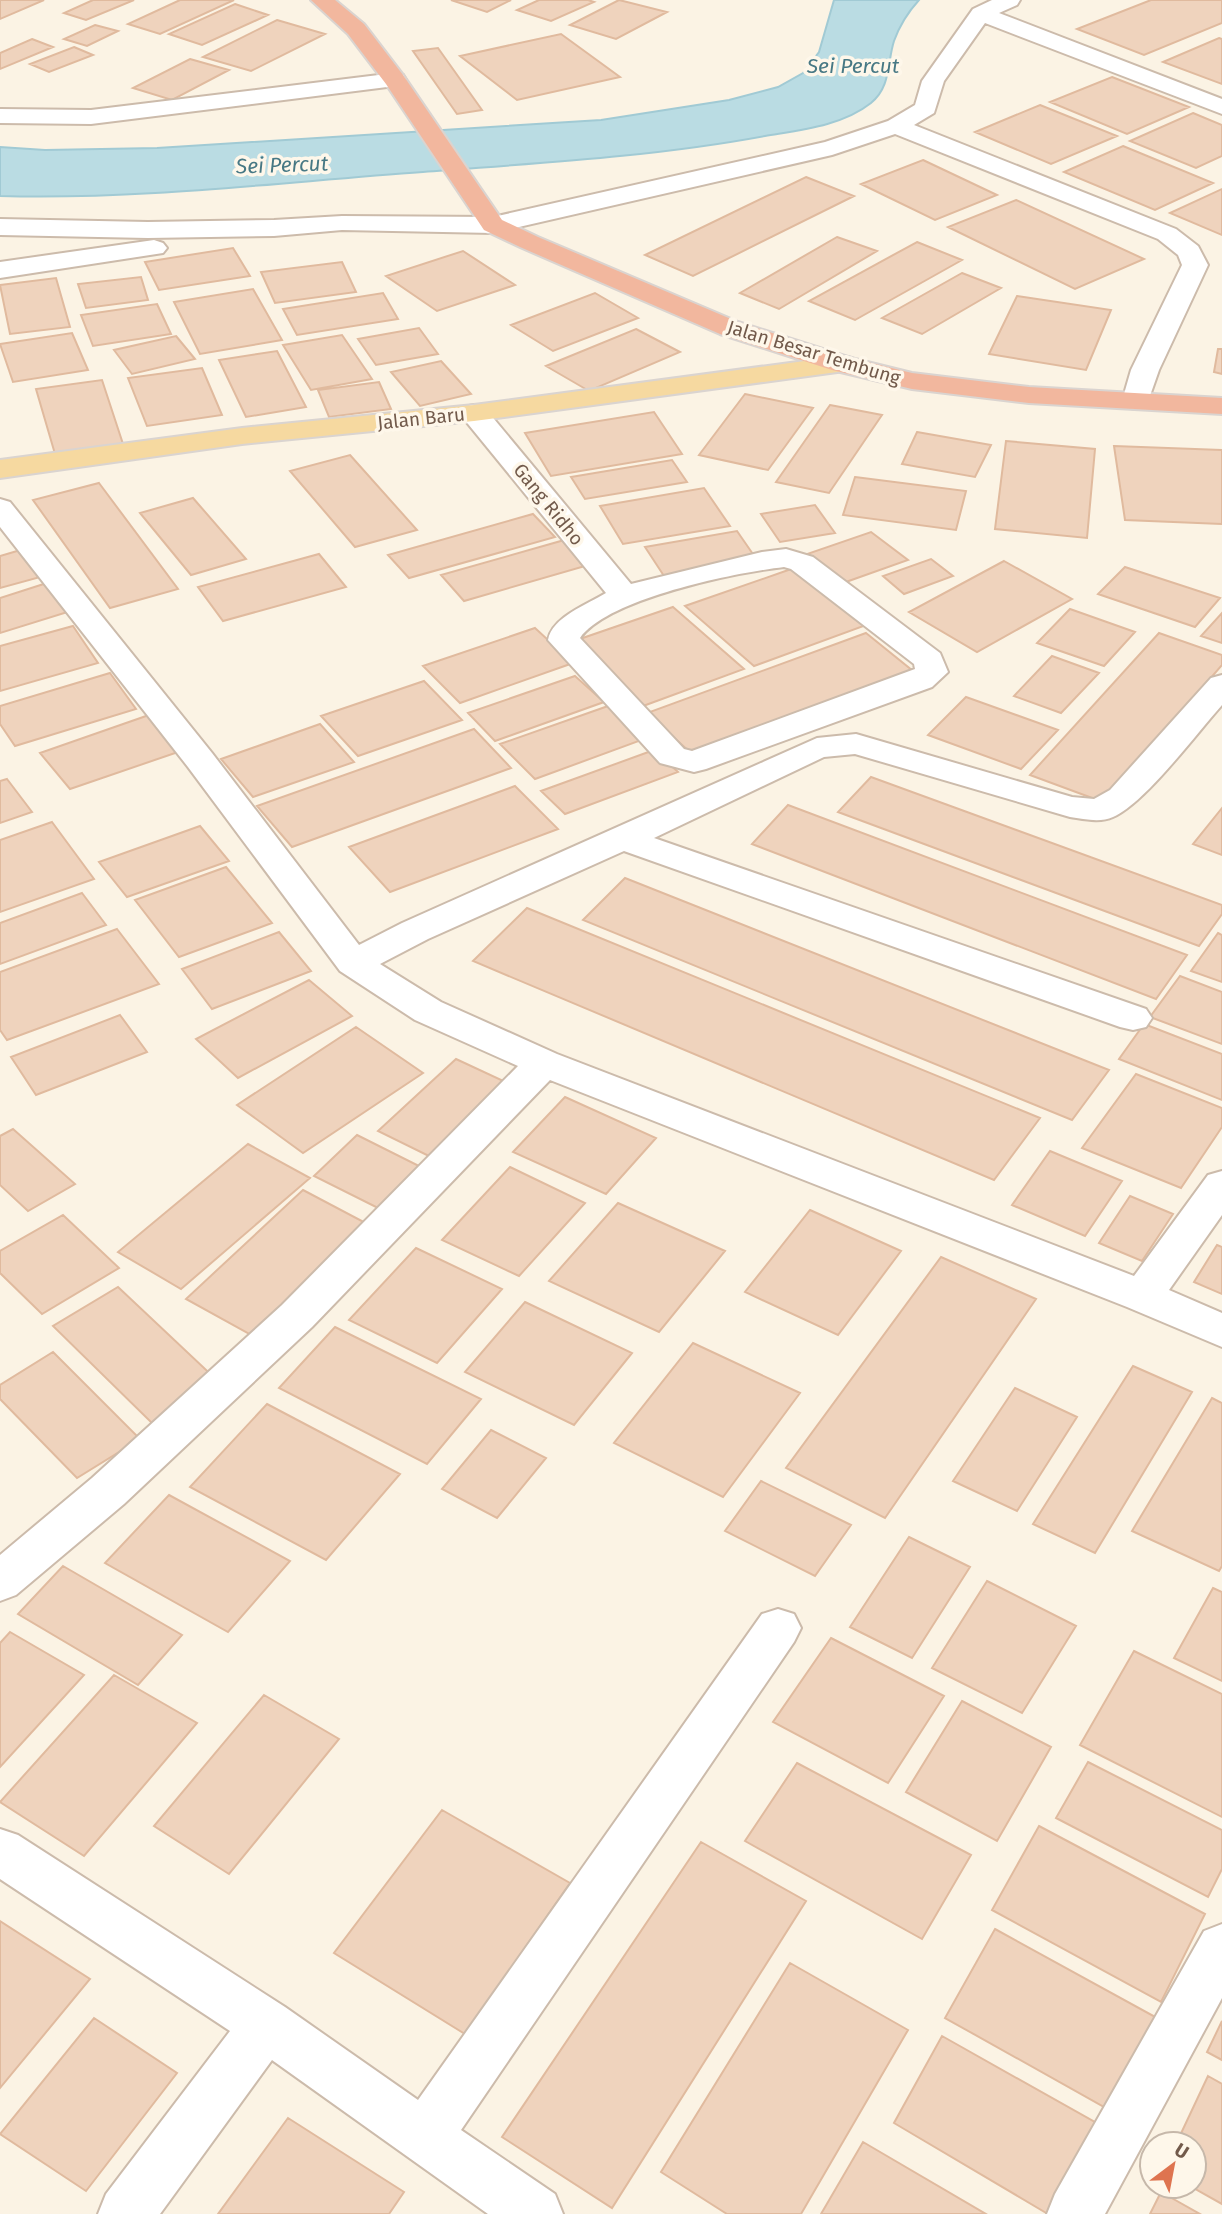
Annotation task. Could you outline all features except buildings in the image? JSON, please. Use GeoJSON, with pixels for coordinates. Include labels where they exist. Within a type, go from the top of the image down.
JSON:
{"type":"FeatureCollection","features":[{"type":"Feature","properties":{"kind":"highway"},"geometry":{"type":"LineString","coordinates":[[322,0],[356,29],[401,88],[485,214]]}},
{"type":"Feature","properties":{"kind":"highway","name":"Jalan Besar Tembung"},"geometry":{"type":"LineString","coordinates":[[485,214],[729,328],[842,364],[912,381],[1028,395],[1222,405]]}},
{"type":"Feature","properties":{"kind":"main road","name":"Jalan Baru"},"geometry":{"type":"LineString","coordinates":[[0,469],[243,436],[474,413],[842,364]]}},
{"type":"Feature","properties":{"kind":"street"},"geometry":{"type":"LineString","coordinates":[[0,227],[148,230],[274,228],[485,214],[820,151],[896,126],[926,108],[933,81],[981,14],[1009,0]]}},
{"type":"Feature","properties":{"kind":"street"},"geometry":{"type":"LineString","coordinates":[[981,14],[1222,107]]}},
{"type":"Feature","properties":{"kind":"street"},"geometry":{"type":"LineString","coordinates":[[0,116],[91,117],[401,88]]}},
{"type":"Feature","properties":{"kind":"street"},"geometry":{"type":"LineString","coordinates":[[896,126],[1167,234],[1189,251],[1195,265],[1145,370],[1136,401]]}},
{"type":"Feature","properties":{"kind":"street"},"geometry":{"type":"LineString","coordinates":[[0,270],[274,228]]}},
{"type":"Feature","properties":{"kind":"street","name":"Gang Ridho"},"geometry":{"type":"LineString","coordinates":[[474,413],[624,595]]}},
{"type":"Feature","properties":{"kind":"street"},"geometry":{"type":"LineString","coordinates":[[0,508],[200,760],[353,963],[428,1011],[544,1063],[1142,1296],[1222,1331]]}},
{"type":"Feature","properties":{"kind":"street"},"geometry":{"type":"LineString","coordinates":[[778,558],[794,560],[929,660],[932,672],[921,680],[703,761],[687,761],[672,756],[564,640],[565,634],[576,624],[624,595],[762,561],[778,558]]}},
{"type":"Feature","properties":{"kind":"street"},"geometry":{"type":"LineString","coordinates":[[353,963],[415,930],[623,839],[800,754],[835,745],[856,744],[1070,807],[1100,810],[1122,797],[1222,685]]}},
{"type":"Feature","properties":{"kind":"street"},"geometry":{"type":"LineString","coordinates":[[623,839],[1133,1018]]}},
{"type":"Feature","properties":{"kind":"street"},"geometry":{"type":"LineString","coordinates":[[0,1582],[108,1491],[297,1316],[544,1063]]}},
{"type":"Feature","properties":{"kind":"street"},"geometry":{"type":"LineString","coordinates":[[1142,1296],[1222,1185]]}},
{"type":"Feature","properties":{"kind":"street"},"geometry":{"type":"LineString","coordinates":[[426,2135],[778,1628]]}},
{"type":"Feature","properties":{"kind":"street"},"geometry":{"type":"LineString","coordinates":[[0,1851],[266,2025],[535,2214]]}},
{"type":"Feature","properties":{"kind":"street"},"geometry":{"type":"LineString","coordinates":[[1074,2214],[1222,1948]]}},
{"type":"Feature","properties":{"kind":"street"},"geometry":{"type":"LineString","coordinates":[[125,2214],[266,2025]]}},
{"type":"Feature","properties":{"kind":"water","name":"Sei Percut"},"geometry":{"type":"Polygon","coordinates":[[[834,0],[919,0],[896,36],[885,82],[877,97],[860,111],[820,126],[680,149],[552,162],[159,193],[0,196],[0,147],[45,150],[157,148],[601,120],[729,100],[778,87],[803,73],[819,52],[834,0]]]}}]}
